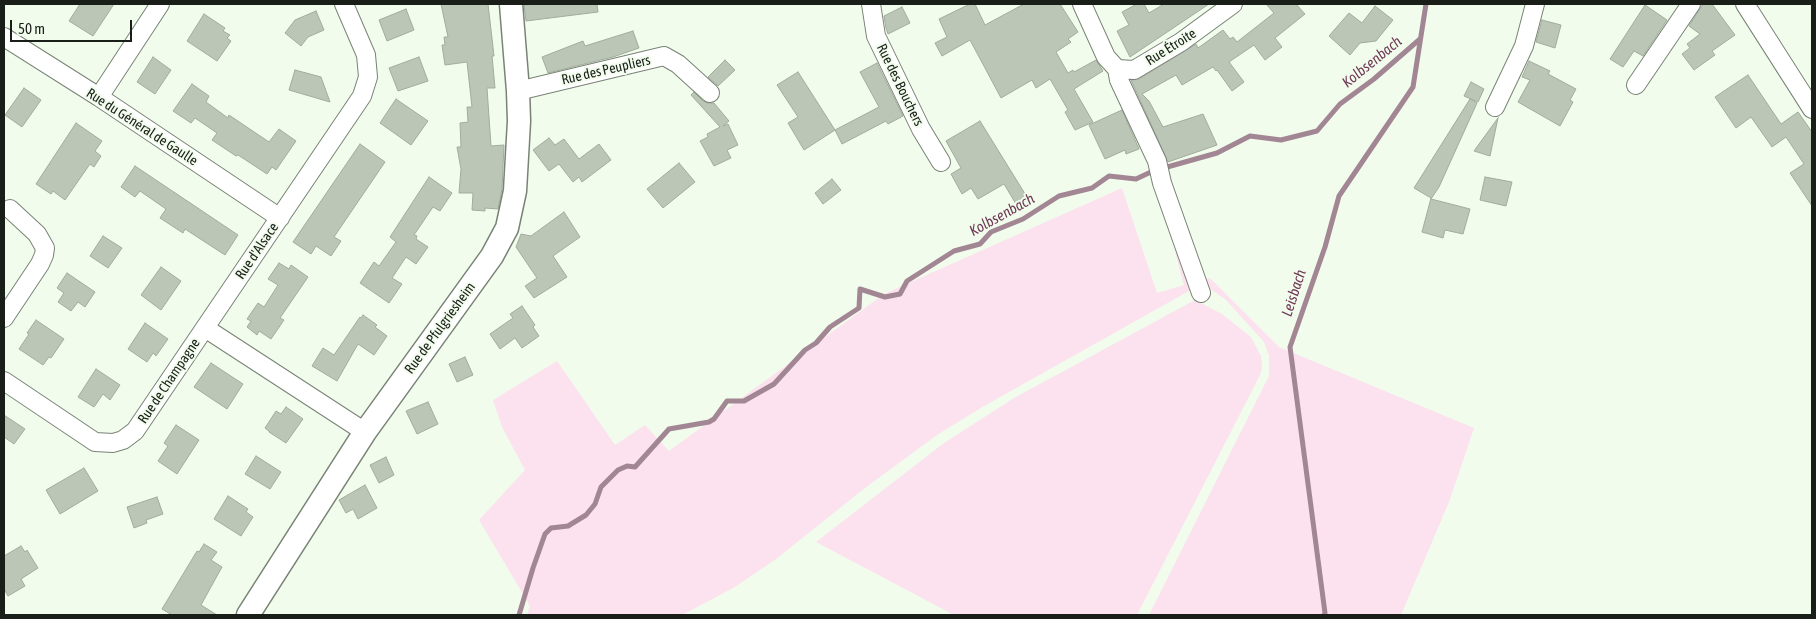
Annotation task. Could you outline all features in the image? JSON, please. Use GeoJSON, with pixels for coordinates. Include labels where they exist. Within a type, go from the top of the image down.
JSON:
{"type":"FeatureCollection","features":[{"type":"Feature","properties":{"kind":"main road","name":"Rue de Pfulgriesheim"},"geometry":{"type":"LineString","coordinates":[[248,615],[365,432],[492,256],[507,228],[516,191],[519,121],[511,4]]}},
{"type":"Feature","properties":{"kind":"street"},"geometry":{"type":"LineString","coordinates":[[99,97],[160,4]]}},
{"type":"Feature","properties":{"kind":"street","name":"Rue d'Alsace"},"geometry":{"type":"LineString","coordinates":[[205,328],[362,96],[368,77],[366,55],[344,4]]}},
{"type":"Feature","properties":{"kind":"street","name":"Rue des Bouchers"},"geometry":{"type":"LineString","coordinates":[[870,4],[876,36],[921,129],[941,162]]}},
{"type":"Feature","properties":{"kind":"street"},"geometry":{"type":"LineString","coordinates":[[1082,4],[1106,57],[1117,69],[1119,80],[1160,168],[1162,183],[1200,293]]}},
{"type":"Feature","properties":{"kind":"street","name":"Rue Étroite"},"geometry":{"type":"LineString","coordinates":[[1117,69],[1134,70],[1181,42],[1233,4]]}},
{"type":"Feature","properties":{"kind":"street"},"geometry":{"type":"LineString","coordinates":[[1495,107],[1524,46],[1534,4]]}},
{"type":"Feature","properties":{"kind":"street"},"geometry":{"type":"LineString","coordinates":[[1636,85],[1691,4]]}},
{"type":"Feature","properties":{"kind":"street"},"geometry":{"type":"LineString","coordinates":[[1745,4],[1812,109]]}},
{"type":"Feature","properties":{"kind":"street","name":"Rue du Général de Gaulle"},"geometry":{"type":"LineString","coordinates":[[4,37],[99,97],[280,218]]}},
{"type":"Feature","properties":{"kind":"street","name":"Rue des Peupliers"},"geometry":{"type":"LineString","coordinates":[[518,91],[664,56],[678,64],[710,93]]}},
{"type":"Feature","properties":{"kind":"street"},"geometry":{"type":"LineString","coordinates":[[4,318],[40,264],[45,248],[37,234],[10,209]]}},
{"type":"Feature","properties":{"kind":"street"},"geometry":{"type":"LineString","coordinates":[[205,328],[365,432]]}},
{"type":"Feature","properties":{"kind":"street","name":"Rue de Champagne"},"geometry":{"type":"LineString","coordinates":[[4,380],[86,437],[95,442],[113,443],[129,436],[142,423],[205,328]]}},
{"type":"Feature","properties":{"kind":"shaded area"},"geometry":{"type":"Polygon","coordinates":[[[1122,188],[1157,293],[1184,285],[1175,252],[1185,249],[1198,286],[984,406],[937,435],[865,488],[776,559],[735,587],[682,615],[527,615],[530,606],[479,520],[525,470],[502,427],[493,400],[557,361],[615,445],[645,425],[669,451],[884,294],[1122,188]]]}},
{"type":"Feature","properties":{"kind":"shaded area"},"geometry":{"type":"Polygon","coordinates":[[[1210,278],[1279,347],[1474,428],[1449,502],[1401,615],[1149,615],[1269,376],[1269,356],[1264,342],[1226,300],[1199,281],[1210,278]]]}},
{"type":"Feature","properties":{"kind":"shaded area"},"geometry":{"type":"Polygon","coordinates":[[[1195,300],[1222,314],[1251,337],[1261,356],[1262,368],[1137,615],[954,615],[816,542],[944,443],[1014,398],[1195,300]]]}},
{"type":"Feature","properties":{"kind":"building"},"geometry":{"type":"Polygon","coordinates":[[[80,4],[114,4],[93,36],[69,21],[80,4]]]}},
{"type":"Feature","properties":{"kind":"building"},"geometry":{"type":"Polygon","coordinates":[[[441,4],[488,4],[494,56],[492,56],[495,88],[487,88],[491,146],[504,145],[502,189],[498,209],[472,210],[473,193],[459,193],[461,169],[457,147],[461,147],[460,123],[468,122],[467,107],[472,107],[467,62],[445,65],[442,45],[445,45],[444,37],[448,37],[441,4]]]}},
{"type":"Feature","properties":{"kind":"building"},"geometry":{"type":"Polygon","coordinates":[[[597,4],[598,12],[526,21],[524,5],[597,4]]]}},
{"type":"Feature","properties":{"kind":"building"},"geometry":{"type":"Polygon","coordinates":[[[970,4],[975,4],[985,25],[1024,4],[1060,4],[1078,32],[1068,39],[1071,42],[1056,52],[1068,73],[1073,70],[1074,72],[1096,60],[1103,71],[1074,89],[1093,122],[1075,130],[1065,112],[1068,110],[1050,79],[1036,88],[1032,80],[1001,98],[970,40],[942,56],[935,43],[947,37],[939,19],[970,4]]]}},
{"type":"Feature","properties":{"kind":"building"},"geometry":{"type":"Polygon","coordinates":[[[1137,4],[1144,4],[1149,13],[1164,4],[1209,4],[1130,57],[1117,31],[1129,25],[1122,12],[1137,4]]]}},
{"type":"Feature","properties":{"kind":"building"},"geometry":{"type":"Polygon","coordinates":[[[1266,4],[1296,4],[1305,14],[1275,38],[1282,47],[1265,60],[1254,45],[1229,62],[1244,82],[1232,91],[1213,67],[1182,85],[1176,75],[1142,94],[1149,101],[1163,127],[1203,114],[1217,145],[1168,162],[1131,80],[1139,79],[1196,44],[1198,48],[1223,30],[1230,39],[1233,37],[1237,42],[1274,13],[1266,4]]]}},
{"type":"Feature","properties":{"kind":"building"},"geometry":{"type":"Polygon","coordinates":[[[1703,4],[1712,4],[1735,35],[1712,51],[1715,55],[1694,70],[1682,54],[1690,48],[1687,44],[1700,34],[1689,26],[1703,4]]]}},
{"type":"Feature","properties":{"kind":"building"},"geometry":{"type":"Polygon","coordinates":[[[1645,5],[1667,20],[1643,56],[1634,51],[1623,67],[1610,59],[1645,5]]]}},
{"type":"Feature","properties":{"kind":"building"},"geometry":{"type":"Polygon","coordinates":[[[1375,6],[1393,20],[1376,41],[1360,43],[1350,55],[1329,36],[1349,13],[1362,23],[1375,6]]]}},
{"type":"Feature","properties":{"kind":"building"},"geometry":{"type":"Polygon","coordinates":[[[902,7],[910,23],[888,34],[884,16],[902,7]]]}},
{"type":"Feature","properties":{"kind":"building"},"geometry":{"type":"Polygon","coordinates":[[[406,9],[414,30],[387,41],[379,20],[406,9]]]}},
{"type":"Feature","properties":{"kind":"building"},"geometry":{"type":"Polygon","coordinates":[[[316,11],[324,30],[308,37],[301,46],[285,33],[295,20],[316,11]]]}},
{"type":"Feature","properties":{"kind":"building"},"geometry":{"type":"Polygon","coordinates":[[[204,14],[225,28],[223,31],[230,35],[227,38],[231,41],[217,61],[187,41],[204,14]]]}},
{"type":"Feature","properties":{"kind":"building"},"geometry":{"type":"Polygon","coordinates":[[[1542,20],[1561,25],[1555,48],[1536,42],[1542,20]]]}},
{"type":"Feature","properties":{"kind":"building"},"geometry":{"type":"Polygon","coordinates":[[[633,31],[639,48],[613,57],[548,73],[542,57],[583,41],[585,46],[633,31]]]}},
{"type":"Feature","properties":{"kind":"building"},"geometry":{"type":"Polygon","coordinates":[[[153,57],[171,70],[155,94],[137,82],[153,57]]]}},
{"type":"Feature","properties":{"kind":"building"},"geometry":{"type":"Polygon","coordinates":[[[419,57],[428,81],[398,91],[389,68],[419,57]]]}},
{"type":"Feature","properties":{"kind":"building"},"geometry":{"type":"Polygon","coordinates":[[[725,60],[735,70],[718,86],[708,77],[725,60]]]}},
{"type":"Feature","properties":{"kind":"building"},"geometry":{"type":"Polygon","coordinates":[[[1529,61],[1550,71],[1548,74],[1576,89],[1570,100],[1573,102],[1560,126],[1518,102],[1530,80],[1522,77],[1529,61]]]}},
{"type":"Feature","properties":{"kind":"building"},"geometry":{"type":"Polygon","coordinates":[[[877,63],[903,116],[888,124],[886,121],[842,144],[835,130],[879,107],[860,72],[877,63]]]}},
{"type":"Feature","properties":{"kind":"building"},"geometry":{"type":"Polygon","coordinates":[[[295,70],[321,77],[330,102],[289,90],[295,70]]]}},
{"type":"Feature","properties":{"kind":"building"},"geometry":{"type":"Polygon","coordinates":[[[798,72],[835,130],[804,150],[788,123],[798,117],[777,85],[798,72]]]}},
{"type":"Feature","properties":{"kind":"building"},"geometry":{"type":"Polygon","coordinates":[[[1748,75],[1781,124],[1798,112],[1812,132],[1812,206],[1790,173],[1804,164],[1786,137],[1772,147],[1751,117],[1736,128],[1715,97],[1748,75]]]}},
{"type":"Feature","properties":{"kind":"building"},"geometry":{"type":"Polygon","coordinates":[[[1471,82],[1484,89],[1478,102],[1464,96],[1471,82]]]}},
{"type":"Feature","properties":{"kind":"building"},"geometry":{"type":"Polygon","coordinates":[[[192,84],[209,96],[206,102],[228,118],[229,115],[269,142],[279,129],[296,141],[276,170],[272,167],[267,174],[212,140],[217,133],[195,118],[191,123],[173,111],[192,84]]]}},
{"type":"Feature","properties":{"kind":"building"},"geometry":{"type":"Polygon","coordinates":[[[24,88],[41,100],[22,127],[5,115],[24,88]]]}},
{"type":"Feature","properties":{"kind":"building"},"geometry":{"type":"Polygon","coordinates":[[[694,92],[703,101],[714,103],[729,121],[723,126],[728,124],[738,145],[727,150],[731,158],[714,166],[700,141],[708,137],[707,134],[720,127],[691,95],[694,92]]]}},
{"type":"Feature","properties":{"kind":"building"},"geometry":{"type":"Polygon","coordinates":[[[396,99],[428,121],[411,145],[380,123],[396,99]]]}},
{"type":"Feature","properties":{"kind":"building"},"geometry":{"type":"Polygon","coordinates":[[[1470,99],[1477,103],[1439,187],[1431,199],[1470,209],[1463,234],[1445,230],[1443,238],[1422,232],[1431,198],[1414,188],[1470,99]]]}},
{"type":"Feature","properties":{"kind":"building"},"geometry":{"type":"Polygon","coordinates":[[[1122,110],[1139,149],[1126,154],[1125,150],[1105,159],[1089,125],[1122,110]]]}},
{"type":"Feature","properties":{"kind":"building"},"geometry":{"type":"Polygon","coordinates":[[[1498,118],[1490,156],[1474,151],[1498,118]]]}},
{"type":"Feature","properties":{"kind":"building"},"geometry":{"type":"Polygon","coordinates":[[[980,121],[1027,197],[1016,204],[1004,184],[978,199],[971,188],[962,194],[951,174],[961,168],[946,141],[980,121]]]}},
{"type":"Feature","properties":{"kind":"building"},"geometry":{"type":"Polygon","coordinates":[[[76,123],[102,141],[95,151],[101,156],[94,167],[90,164],[65,200],[53,191],[51,194],[36,184],[76,123]]]}},
{"type":"Feature","properties":{"kind":"building"},"geometry":{"type":"Polygon","coordinates":[[[549,138],[555,145],[564,139],[579,159],[599,144],[611,160],[582,182],[579,177],[573,182],[559,164],[549,171],[533,150],[549,138]]]}},
{"type":"Feature","properties":{"kind":"building"},"geometry":{"type":"Polygon","coordinates":[[[360,144],[385,162],[334,237],[341,241],[331,256],[316,246],[311,254],[293,242],[360,144]]]}},
{"type":"Feature","properties":{"kind":"building"},"geometry":{"type":"Polygon","coordinates":[[[679,163],[695,182],[663,208],[647,189],[679,163]]]}},
{"type":"Feature","properties":{"kind":"building"},"geometry":{"type":"Polygon","coordinates":[[[135,166],[238,235],[225,255],[185,229],[183,233],[160,218],[166,209],[140,191],[135,197],[121,187],[135,166]]]}},
{"type":"Feature","properties":{"kind":"building"},"geometry":{"type":"Polygon","coordinates":[[[429,177],[452,193],[440,211],[433,207],[414,235],[417,236],[416,239],[428,247],[416,264],[406,257],[392,278],[402,284],[389,303],[360,283],[374,262],[379,266],[396,242],[390,237],[429,177]]]}},
{"type":"Feature","properties":{"kind":"building"},"geometry":{"type":"Polygon","coordinates":[[[1485,177],[1512,182],[1506,206],[1480,200],[1485,177]]]}},
{"type":"Feature","properties":{"kind":"building"},"geometry":{"type":"Polygon","coordinates":[[[832,179],[841,190],[823,204],[815,193],[832,179]]]}},
{"type":"Feature","properties":{"kind":"building"},"geometry":{"type":"Polygon","coordinates":[[[564,212],[580,237],[553,256],[567,277],[534,298],[525,286],[537,278],[516,247],[521,234],[531,236],[564,212]]]}},
{"type":"Feature","properties":{"kind":"building"},"geometry":{"type":"Polygon","coordinates":[[[103,236],[122,248],[108,268],[90,256],[103,236]]]}},
{"type":"Feature","properties":{"kind":"building"},"geometry":{"type":"Polygon","coordinates":[[[279,263],[289,269],[291,265],[308,277],[280,318],[284,320],[271,339],[259,331],[257,335],[247,327],[251,321],[247,319],[258,303],[264,307],[278,285],[268,279],[279,263]]]}},
{"type":"Feature","properties":{"kind":"building"},"geometry":{"type":"Polygon","coordinates":[[[161,267],[181,281],[161,310],[141,295],[161,267]]]}},
{"type":"Feature","properties":{"kind":"building"},"geometry":{"type":"Polygon","coordinates":[[[67,273],[95,292],[85,307],[78,302],[71,311],[58,302],[64,293],[57,288],[67,273]]]}},
{"type":"Feature","properties":{"kind":"building"},"geometry":{"type":"Polygon","coordinates":[[[522,306],[535,325],[533,327],[539,336],[522,348],[515,338],[500,349],[490,334],[513,318],[510,314],[522,306]]]}},
{"type":"Feature","properties":{"kind":"building"},"geometry":{"type":"Polygon","coordinates":[[[363,315],[377,325],[375,327],[387,336],[374,355],[358,344],[337,381],[312,366],[323,348],[334,355],[363,315]]]}},
{"type":"Feature","properties":{"kind":"building"},"geometry":{"type":"Polygon","coordinates":[[[36,320],[64,339],[51,358],[49,357],[43,365],[19,349],[36,320]]]}},
{"type":"Feature","properties":{"kind":"building"},"geometry":{"type":"Polygon","coordinates":[[[145,323],[168,339],[156,356],[153,353],[147,362],[128,349],[145,323]]]}},
{"type":"Feature","properties":{"kind":"building"},"geometry":{"type":"Polygon","coordinates":[[[465,357],[473,375],[457,382],[449,364],[465,357]]]}},
{"type":"Feature","properties":{"kind":"building"},"geometry":{"type":"Polygon","coordinates":[[[211,363],[243,384],[227,409],[194,387],[211,363]]]}},
{"type":"Feature","properties":{"kind":"building"},"geometry":{"type":"Polygon","coordinates":[[[96,369],[120,385],[110,400],[103,394],[94,407],[78,397],[96,369]]]}},
{"type":"Feature","properties":{"kind":"building"},"geometry":{"type":"Polygon","coordinates":[[[428,402],[438,424],[417,434],[406,411],[428,402]]]}},
{"type":"Feature","properties":{"kind":"building"},"geometry":{"type":"Polygon","coordinates":[[[286,407],[303,419],[286,443],[265,428],[276,411],[281,414],[286,407]]]}},
{"type":"Feature","properties":{"kind":"building"},"geometry":{"type":"Polygon","coordinates":[[[4,415],[25,429],[14,444],[4,437],[4,415]]]}},
{"type":"Feature","properties":{"kind":"building"},"geometry":{"type":"Polygon","coordinates":[[[176,425],[199,440],[177,474],[158,461],[168,446],[164,443],[176,425]]]}},
{"type":"Feature","properties":{"kind":"building"},"geometry":{"type":"Polygon","coordinates":[[[256,456],[281,472],[270,489],[245,474],[256,456]]]}},
{"type":"Feature","properties":{"kind":"building"},"geometry":{"type":"Polygon","coordinates":[[[386,457],[394,475],[379,483],[370,465],[386,457]]]}},
{"type":"Feature","properties":{"kind":"building"},"geometry":{"type":"Polygon","coordinates":[[[84,468],[98,491],[60,514],[46,490],[84,468]]]}},
{"type":"Feature","properties":{"kind":"building"},"geometry":{"type":"Polygon","coordinates":[[[365,485],[377,508],[358,519],[353,509],[346,513],[339,500],[365,485]]]}},
{"type":"Feature","properties":{"kind":"building"},"geometry":{"type":"Polygon","coordinates":[[[228,496],[248,509],[246,512],[253,517],[241,536],[214,519],[228,496]]]}},
{"type":"Feature","properties":{"kind":"building"},"geometry":{"type":"Polygon","coordinates":[[[157,497],[163,514],[146,520],[147,523],[134,528],[127,507],[157,497]]]}},
{"type":"Feature","properties":{"kind":"building"},"geometry":{"type":"Polygon","coordinates":[[[204,544],[217,552],[211,560],[222,567],[201,605],[217,615],[172,615],[162,609],[197,551],[199,552],[204,544]]]}},
{"type":"Feature","properties":{"kind":"building"},"geometry":{"type":"Polygon","coordinates":[[[21,546],[25,552],[27,550],[38,568],[21,579],[25,586],[8,596],[4,589],[4,556],[21,546]]]}},
{"type":"Feature","properties":{"kind":"waterway","name":"Leisbach"},"geometry":{"type":"LineString","coordinates":[[1324,615],[1290,347],[1325,247],[1339,196],[1413,87],[1426,4]]}},
{"type":"Feature","properties":{"kind":"waterway","name":"Kolbsenbach"},"geometry":{"type":"LineString","coordinates":[[519,615],[545,534],[551,528],[568,526],[586,515],[595,504],[601,487],[618,470],[627,466],[635,467],[669,429],[709,422],[714,419],[727,401],[744,401],[774,384],[805,350],[816,343],[830,327],[859,308],[860,289],[885,297],[900,294],[907,281],[954,251],[980,244],[991,232],[1023,219],[1059,196],[1092,188],[1109,176],[1136,179],[1153,171],[1217,153],[1250,136],[1281,140],[1317,131],[1340,104],[1374,79],[1420,39]]}}]}
